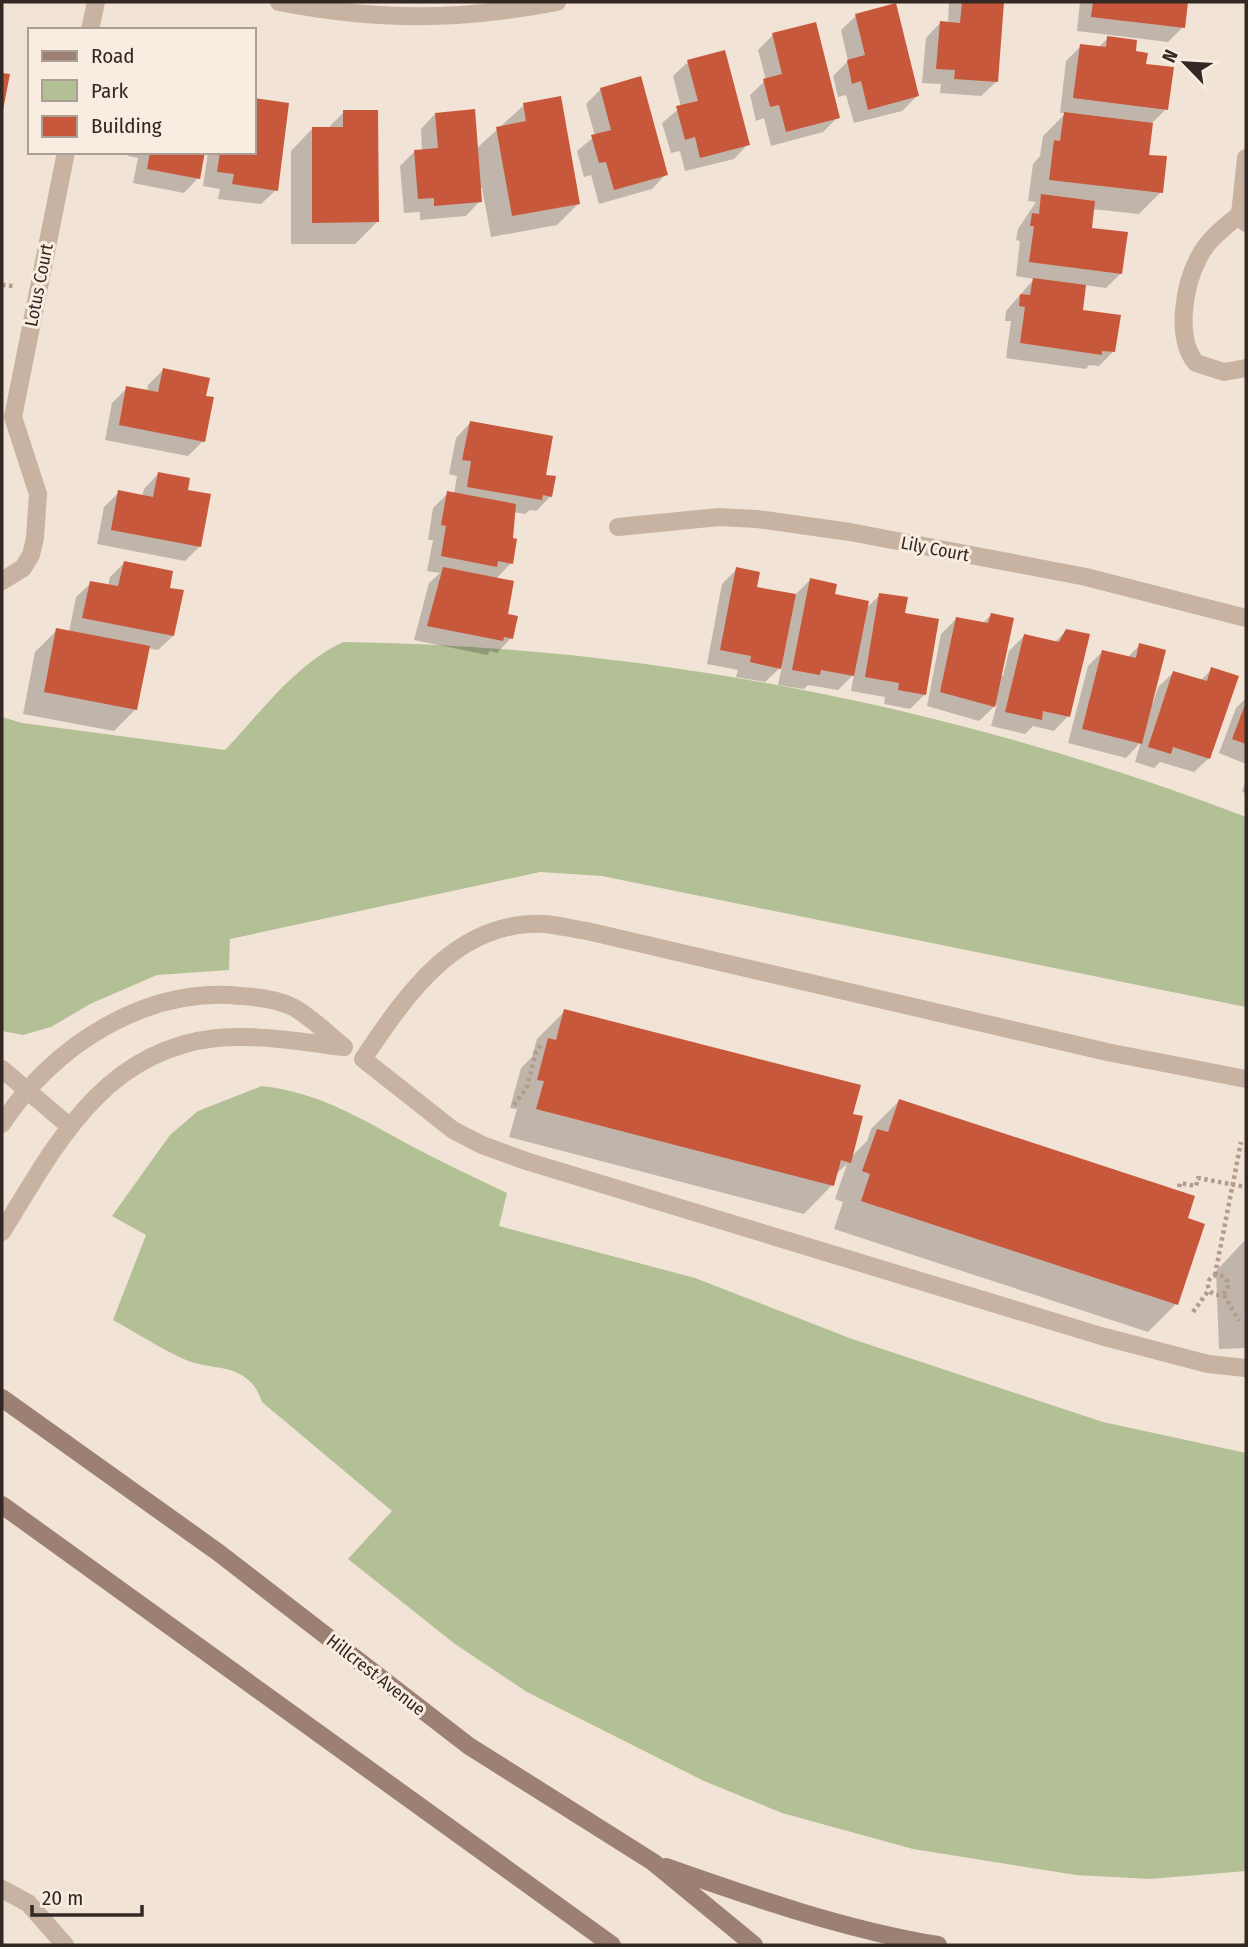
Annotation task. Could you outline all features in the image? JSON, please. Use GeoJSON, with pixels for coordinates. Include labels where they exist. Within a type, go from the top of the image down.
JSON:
{"type":"FeatureCollection","features":[{"type":"Feature","properties":{"kind":"main road","name":"Hillcrest Avenue"},"geometry":{"type":"LineString","coordinates":[[2,1398],[219,1553],[469,1746],[653,1862],[754,1945]]}},
{"type":"Feature","properties":{"kind":"main road"},"geometry":{"type":"LineString","coordinates":[[2,1506],[612,1945]]}},
{"type":"Feature","properties":{"kind":"main road"},"geometry":{"type":"LineString","coordinates":[[653,1862],[769,1901],[897,1939],[939,1945]]}},
{"type":"Feature","properties":{"kind":"street"},"geometry":{"type":"LineString","coordinates":[[90,28],[96,2]]}},
{"type":"Feature","properties":{"kind":"street"},"geometry":{"type":"LineString","coordinates":[[279,2],[365,16],[412,18],[463,17],[556,2]]}},
{"type":"Feature","properties":{"kind":"street","name":"Lotus Court"},"geometry":{"type":"LineString","coordinates":[[2,580],[15,575],[31,555],[39,511],[38,494],[7,422],[66,154]]}},
{"type":"Feature","properties":{"kind":"street"},"geometry":{"type":"LineString","coordinates":[[1246,159],[1243,218],[1214,236],[1199,257],[1191,278],[1185,323],[1186,344],[1196,363],[1224,372],[1246,368]]}},
{"type":"Feature","properties":{"kind":"street","name":"Lily Court"},"geometry":{"type":"LineString","coordinates":[[618,527],[719,517],[757,519],[850,532],[1086,577],[1246,618]]}},
{"type":"Feature","properties":{"kind":"street"},"geometry":{"type":"LineString","coordinates":[[363,1059],[420,980],[471,939],[508,928],[543,924],[587,931],[1107,1052],[1246,1079]]}},
{"type":"Feature","properties":{"kind":"street"},"geometry":{"type":"LineString","coordinates":[[2,1125],[42,1074],[91,1035],[172,999],[213,993],[264,998],[293,1007],[453,1130],[482,1146],[1101,1336],[1208,1364],[1246,1368]]}},
{"type":"Feature","properties":{"kind":"street"},"geometry":{"type":"LineString","coordinates":[[2,1232],[69,1126],[110,1082],[131,1068],[185,1044],[216,1038],[246,1038],[344,1047]]}},
{"type":"Feature","properties":{"kind":"street"},"geometry":{"type":"LineString","coordinates":[[2,1069],[69,1126]]}},
{"type":"Feature","properties":{"kind":"street"},"geometry":{"type":"LineString","coordinates":[[2,1889],[28,1903],[65,1945]]}},
{"type":"Feature","properties":{"kind":"path"},"geometry":{"type":"LineString","coordinates":[[514,1105],[527,1087],[536,1052],[542,1044]]}},
{"type":"Feature","properties":{"kind":"path"},"geometry":{"type":"LineString","coordinates":[[1193,1312],[1209,1290],[1208,1283],[1214,1275],[1241,1142]]}},
{"type":"Feature","properties":{"kind":"path"},"geometry":{"type":"LineString","coordinates":[[1179,1187],[1180,1183],[1196,1186],[1198,1178],[1246,1186]]}},
{"type":"Feature","properties":{"kind":"path"},"geometry":{"type":"LineString","coordinates":[[1209,1290],[1217,1296],[1224,1294],[1229,1286],[1227,1280],[1214,1275]]}},
{"type":"Feature","properties":{"kind":"path"},"geometry":{"type":"LineString","coordinates":[[1224,1294],[1239,1321]]}},
{"type":"Feature","properties":{"kind":"green space"},"geometry":{"type":"Polygon","coordinates":[[[343,642],[458,646],[574,656],[688,670],[802,690],[915,714],[1027,744],[1137,778],[1246,817],[1246,1007],[602,876],[540,872],[230,939],[229,970],[157,975],[90,1004],[51,1027],[23,1035],[2,1031],[2,717],[22,723],[225,750],[294,676],[309,663],[343,642]]]}},
{"type":"Feature","properties":{"kind":"green space"},"geometry":{"type":"Polygon","coordinates":[[[262,1086],[304,1095],[342,1109],[507,1193],[499,1226],[695,1278],[852,1339],[1103,1422],[1246,1453],[1246,1871],[1150,1879],[1076,1875],[913,1849],[782,1813],[704,1781],[527,1692],[455,1644],[348,1559],[392,1511],[262,1402],[250,1381],[243,1376],[230,1370],[186,1360],[113,1320],[146,1235],[112,1216],[170,1135],[198,1111],[262,1086]]]}},
{"type":"Feature","properties":{"kind":"building"},"geometry":{"type":"Polygon","coordinates":[[[962,2],[1004,2],[998,82],[954,79],[955,70],[936,69],[940,21],[960,23],[962,2]]]}},
{"type":"Feature","properties":{"kind":"building"},"geometry":{"type":"Polygon","coordinates":[[[1093,2],[1188,2],[1185,28],[1091,17],[1093,2]]]}},
{"type":"Feature","properties":{"kind":"building"},"geometry":{"type":"Polygon","coordinates":[[[896,3],[919,96],[868,110],[861,81],[852,84],[847,60],[865,55],[855,14],[896,3]]]}},
{"type":"Feature","properties":{"kind":"building"},"geometry":{"type":"Polygon","coordinates":[[[816,22],[840,118],[786,132],[779,105],[770,107],[763,79],[782,74],[772,33],[816,22]]]}},
{"type":"Feature","properties":{"kind":"building"},"geometry":{"type":"Polygon","coordinates":[[[1107,36],[1137,40],[1136,51],[1148,53],[1146,64],[1174,67],[1168,110],[1073,98],[1080,44],[1106,47],[1107,36]]]}},
{"type":"Feature","properties":{"kind":"building"},"geometry":{"type":"Polygon","coordinates":[[[725,50],[750,145],[700,158],[695,137],[685,140],[676,106],[698,101],[687,60],[725,50]]]}},
{"type":"Feature","properties":{"kind":"building"},"geometry":{"type":"Polygon","coordinates":[[[2,73],[10,74],[3,110],[2,110],[2,73]]]}},
{"type":"Feature","properties":{"kind":"building"},"geometry":{"type":"Polygon","coordinates":[[[641,76],[668,175],[614,190],[606,162],[599,163],[591,135],[611,130],[600,88],[641,76]]]}},
{"type":"Feature","properties":{"kind":"building"},"geometry":{"type":"Polygon","coordinates":[[[561,96],[580,204],[512,216],[496,127],[526,121],[523,103],[561,96]]]}},
{"type":"Feature","properties":{"kind":"building"},"geometry":{"type":"Polygon","coordinates":[[[256,98],[289,103],[278,191],[232,184],[234,174],[217,172],[220,154],[256,154],[256,98]]]}},
{"type":"Feature","properties":{"kind":"building"},"geometry":{"type":"Polygon","coordinates":[[[475,109],[482,202],[434,206],[434,198],[418,199],[414,150],[438,148],[435,113],[475,109]]]}},
{"type":"Feature","properties":{"kind":"building"},"geometry":{"type":"Polygon","coordinates":[[[343,110],[378,110],[379,222],[312,223],[312,127],[343,127],[343,110]]]}},
{"type":"Feature","properties":{"kind":"building"},"geometry":{"type":"Polygon","coordinates":[[[1064,112],[1153,123],[1149,155],[1167,156],[1163,193],[1049,180],[1054,140],[1060,141],[1064,112]]]}},
{"type":"Feature","properties":{"kind":"building"},"geometry":{"type":"Polygon","coordinates":[[[150,154],[205,154],[200,179],[147,169],[150,154]]]}},
{"type":"Feature","properties":{"kind":"building"},"geometry":{"type":"Polygon","coordinates":[[[1041,194],[1095,201],[1092,228],[1128,232],[1122,274],[1029,262],[1034,226],[1030,226],[1032,213],[1039,214],[1041,194]]]}},
{"type":"Feature","properties":{"kind":"building"},"geometry":{"type":"Polygon","coordinates":[[[1033,278],[1086,285],[1083,310],[1121,315],[1115,352],[1102,351],[1102,355],[1020,343],[1025,307],[1019,306],[1020,294],[1030,295],[1033,278]]]}},
{"type":"Feature","properties":{"kind":"building"},"geometry":{"type":"Polygon","coordinates":[[[163,368],[210,378],[206,396],[214,397],[205,442],[119,425],[126,386],[158,392],[163,368]]]}},
{"type":"Feature","properties":{"kind":"building"},"geometry":{"type":"Polygon","coordinates":[[[470,421],[553,436],[546,475],[556,476],[552,497],[543,495],[542,500],[467,487],[471,461],[462,460],[470,421]]]}},
{"type":"Feature","properties":{"kind":"building"},"geometry":{"type":"Polygon","coordinates":[[[158,472],[190,478],[188,490],[211,494],[201,547],[111,530],[118,490],[153,497],[158,472]]]}},
{"type":"Feature","properties":{"kind":"building"},"geometry":{"type":"Polygon","coordinates":[[[447,491],[516,504],[513,538],[517,539],[513,564],[498,561],[497,567],[441,556],[446,526],[441,525],[447,491]]]}},
{"type":"Feature","properties":{"kind":"building"},"geometry":{"type":"Polygon","coordinates":[[[124,561],[173,571],[170,588],[184,590],[174,636],[82,618],[90,581],[118,586],[124,561]]]}},
{"type":"Feature","properties":{"kind":"building"},"geometry":{"type":"Polygon","coordinates":[[[443,567],[514,581],[508,614],[518,616],[513,639],[504,637],[503,641],[427,626],[443,567]]]}},
{"type":"Feature","properties":{"kind":"building"},"geometry":{"type":"Polygon","coordinates":[[[736,567],[760,572],[757,587],[796,594],[781,669],[750,662],[751,656],[720,650],[736,567]]]}},
{"type":"Feature","properties":{"kind":"building"},"geometry":{"type":"Polygon","coordinates":[[[810,578],[837,584],[835,594],[869,601],[854,676],[821,670],[820,675],[792,670],[810,578]]]}},
{"type":"Feature","properties":{"kind":"building"},"geometry":{"type":"Polygon","coordinates":[[[879,593],[908,597],[905,613],[939,619],[926,695],[898,690],[899,683],[865,677],[879,593]]]}},
{"type":"Feature","properties":{"kind":"building"},"geometry":{"type":"Polygon","coordinates":[[[991,613],[1014,618],[995,707],[940,692],[956,617],[988,623],[991,613]]]}},
{"type":"Feature","properties":{"kind":"building"},"geometry":{"type":"Polygon","coordinates":[[[56,628],[150,646],[137,710],[44,692],[56,628]]]}},
{"type":"Feature","properties":{"kind":"building"},"geometry":{"type":"Polygon","coordinates":[[[1066,629],[1090,634],[1070,717],[1043,711],[1042,720],[1005,712],[1024,634],[1059,642],[1066,629]]]}},
{"type":"Feature","properties":{"kind":"building"},"geometry":{"type":"Polygon","coordinates":[[[1139,643],[1166,650],[1142,744],[1082,729],[1102,650],[1136,658],[1139,643]]]}},
{"type":"Feature","properties":{"kind":"building"},"geometry":{"type":"Polygon","coordinates":[[[1211,667],[1239,676],[1210,759],[1173,747],[1171,754],[1148,747],[1173,671],[1207,681],[1211,667]]]}},
{"type":"Feature","properties":{"kind":"building"},"geometry":{"type":"Polygon","coordinates":[[[1246,702],[1246,744],[1232,739],[1246,702]]]}},
{"type":"Feature","properties":{"kind":"building"},"geometry":{"type":"Polygon","coordinates":[[[564,1009],[861,1085],[853,1114],[863,1116],[851,1163],[841,1160],[834,1186],[536,1109],[544,1081],[537,1080],[548,1038],[556,1040],[564,1009]]]}},
{"type":"Feature","properties":{"kind":"building"},"geometry":{"type":"Polygon","coordinates":[[[899,1099],[1195,1196],[1188,1218],[1205,1224],[1178,1305],[861,1201],[870,1174],[862,1171],[877,1129],[888,1132],[899,1099]]]}}]}
